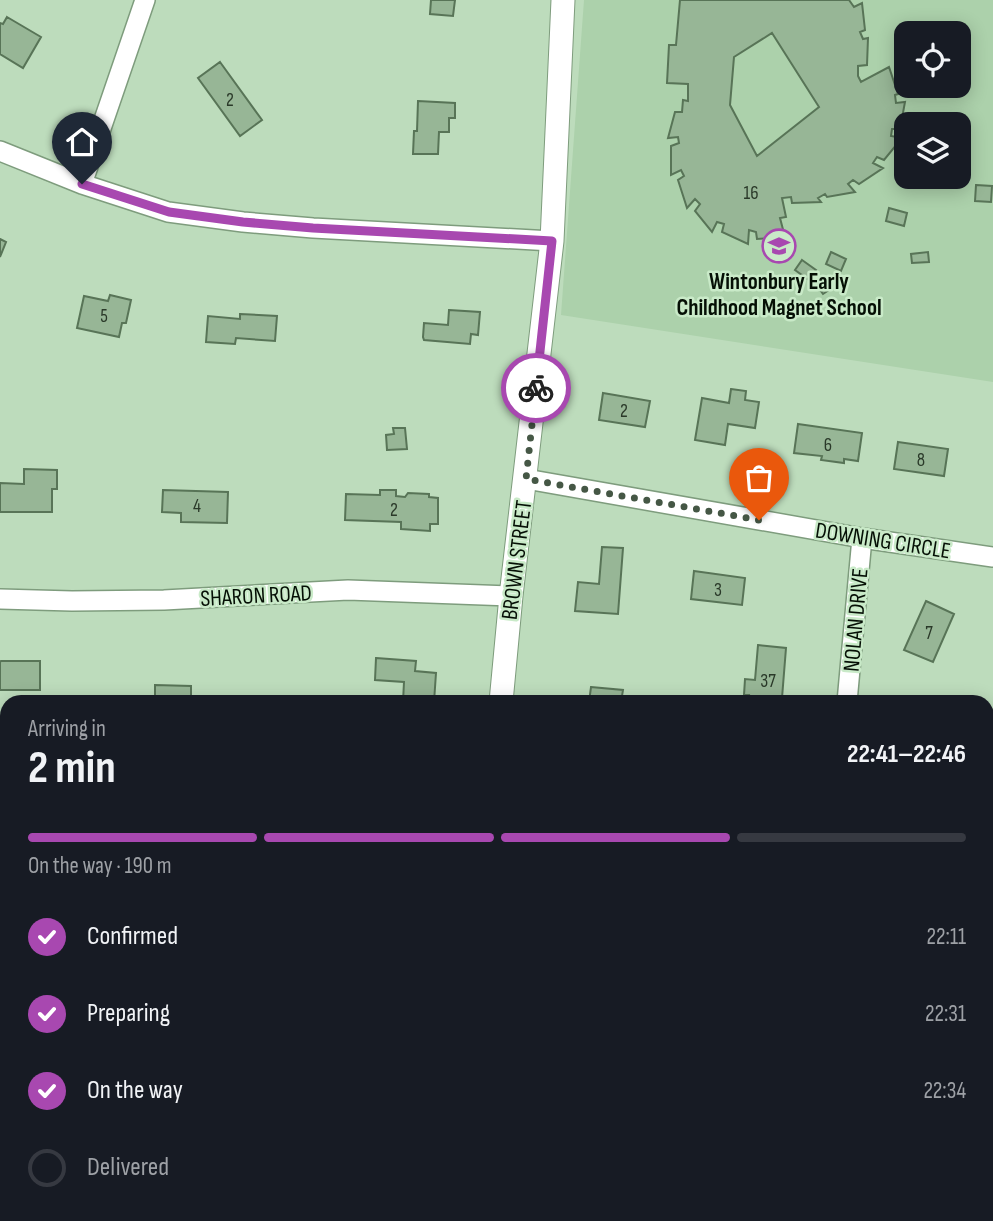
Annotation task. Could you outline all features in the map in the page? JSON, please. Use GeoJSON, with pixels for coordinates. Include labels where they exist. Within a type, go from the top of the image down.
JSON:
{"type":"FeatureCollection","features":[{"type":"Feature","properties":{"kind":"street"},"geometry":{"type":"LineString","coordinates":[[82,184],[145,0]]}},
{"type":"Feature","properties":{"kind":"street","name":"BROWN STREET"},"geometry":{"type":"LineString","coordinates":[[502,695],[552,241],[563,0]]}},
{"type":"Feature","properties":{"kind":"street"},"geometry":{"type":"LineString","coordinates":[[0,152],[82,184],[169,212],[313,228],[552,241]]}},
{"type":"Feature","properties":{"kind":"street","name":"DOWNING CIRCLE"},"geometry":{"type":"LineString","coordinates":[[526,479],[862,538],[993,556]]}},
{"type":"Feature","properties":{"kind":"street","name":"NOLAN DRIVE"},"geometry":{"type":"LineString","coordinates":[[848,695],[862,538]]}},
{"type":"Feature","properties":{"kind":"street","name":"SHARON ROAD"},"geometry":{"type":"LineString","coordinates":[[0,599],[164,600],[348,590],[511,596]]}},
{"type":"Feature","properties":{"kind":"shaded area","name":"Wintonbury Early Childhood Magnet School"},"geometry":{"type":"Polygon","coordinates":[[[584,0],[993,0],[993,382],[561,315],[584,0]]]}},
{"type":"Feature","properties":{"kind":"building"},"geometry":{"type":"Polygon","coordinates":[[[431,0],[455,0],[453,16],[430,14],[431,0]]]}},
{"type":"Feature","properties":{"kind":"building"},"geometry":{"type":"Polygon","coordinates":[[[680,0],[849,0],[854,7],[862,3],[865,30],[860,32],[863,39],[868,38],[867,65],[858,66],[858,76],[861,82],[889,67],[896,103],[905,102],[903,112],[894,112],[894,129],[891,136],[894,137],[894,148],[884,160],[877,157],[873,163],[883,168],[859,184],[853,180],[848,184],[855,192],[827,197],[825,194],[818,198],[821,202],[792,203],[791,197],[782,198],[786,217],[780,218],[785,237],[757,239],[756,232],[749,230],[748,244],[722,232],[724,224],[717,222],[712,232],[695,211],[700,204],[695,199],[687,208],[678,180],[684,176],[681,170],[671,175],[671,146],[679,143],[678,137],[668,138],[675,112],[682,112],[683,100],[688,101],[688,84],[667,83],[669,45],[676,45],[680,0]],[[772,33],[734,57],[730,105],[757,156],[819,107],[772,33]]]}},
{"type":"Feature","properties":{"kind":"building"},"geometry":{"type":"Polygon","coordinates":[[[7,17],[41,37],[23,68],[0,54],[0,23],[3,24],[7,17]]]}},
{"type":"Feature","properties":{"kind":"building"},"geometry":{"type":"Polygon","coordinates":[[[220,62],[262,120],[240,136],[198,78],[220,62]]]}},
{"type":"Feature","properties":{"kind":"building"},"geometry":{"type":"Polygon","coordinates":[[[418,101],[455,103],[455,118],[449,118],[449,132],[439,132],[438,154],[413,154],[418,101]]]}},
{"type":"Feature","properties":{"kind":"building"},"geometry":{"type":"Polygon","coordinates":[[[976,185],[992,186],[991,202],[975,201],[976,185]]]}},
{"type":"Feature","properties":{"kind":"building"},"geometry":{"type":"Polygon","coordinates":[[[889,208],[907,213],[904,226],[886,221],[889,208]]]}},
{"type":"Feature","properties":{"kind":"building"},"geometry":{"type":"Polygon","coordinates":[[[0,239],[6,242],[0,257],[0,239]]]}},
{"type":"Feature","properties":{"kind":"building"},"geometry":{"type":"Polygon","coordinates":[[[831,252],[846,259],[841,271],[826,264],[831,252]]]}},
{"type":"Feature","properties":{"kind":"building"},"geometry":{"type":"Polygon","coordinates":[[[928,252],[929,262],[912,263],[911,254],[928,252]]]}},
{"type":"Feature","properties":{"kind":"building"},"geometry":{"type":"Polygon","coordinates":[[[802,260],[816,270],[809,280],[795,270],[802,260]]]}},
{"type":"Feature","properties":{"kind":"building"},"geometry":{"type":"Polygon","coordinates":[[[824,277],[832,288],[823,294],[815,283],[824,277]]]}},
{"type":"Feature","properties":{"kind":"building"},"geometry":{"type":"Polygon","coordinates":[[[110,295],[131,300],[126,323],[122,323],[119,337],[77,328],[84,296],[108,301],[110,295]]]}},
{"type":"Feature","properties":{"kind":"building"},"geometry":{"type":"Polygon","coordinates":[[[449,310],[480,312],[478,335],[471,334],[470,344],[424,340],[424,323],[448,325],[449,310]]]}},
{"type":"Feature","properties":{"kind":"building"},"geometry":{"type":"Polygon","coordinates":[[[240,314],[277,316],[275,341],[236,338],[235,344],[206,342],[208,316],[240,319],[240,314]]]}},
{"type":"Feature","properties":{"kind":"building"},"geometry":{"type":"Polygon","coordinates":[[[731,389],[746,391],[745,400],[759,402],[755,428],[728,424],[725,445],[695,440],[702,398],[729,403],[731,389]]]}},
{"type":"Feature","properties":{"kind":"building"},"geometry":{"type":"Polygon","coordinates":[[[603,393],[650,401],[645,427],[599,420],[603,393]]]}},
{"type":"Feature","properties":{"kind":"building"},"geometry":{"type":"Polygon","coordinates":[[[798,424],[862,433],[858,461],[844,459],[844,463],[821,460],[822,456],[794,453],[798,424]]]}},
{"type":"Feature","properties":{"kind":"building"},"geometry":{"type":"Polygon","coordinates":[[[393,428],[405,428],[407,449],[387,450],[386,435],[394,434],[393,428]]]}},
{"type":"Feature","properties":{"kind":"building"},"geometry":{"type":"Polygon","coordinates":[[[898,442],[948,449],[944,476],[894,469],[898,442]]]}},
{"type":"Feature","properties":{"kind":"building"},"geometry":{"type":"Polygon","coordinates":[[[24,469],[57,470],[57,489],[52,489],[52,512],[0,512],[0,483],[24,484],[24,469]]]}},
{"type":"Feature","properties":{"kind":"building"},"geometry":{"type":"Polygon","coordinates":[[[163,490],[228,492],[227,523],[181,522],[181,513],[162,512],[163,490]]]}},
{"type":"Feature","properties":{"kind":"building"},"geometry":{"type":"Polygon","coordinates":[[[380,490],[396,490],[396,496],[405,497],[408,493],[429,494],[429,497],[438,498],[438,524],[430,524],[430,531],[401,529],[401,522],[345,520],[346,494],[380,495],[380,490]]]}},
{"type":"Feature","properties":{"kind":"building"},"geometry":{"type":"Polygon","coordinates":[[[602,547],[623,548],[618,614],[575,611],[578,582],[599,584],[602,547]]]}},
{"type":"Feature","properties":{"kind":"building"},"geometry":{"type":"Polygon","coordinates":[[[694,571],[745,578],[742,605],[691,599],[694,571]]]}},
{"type":"Feature","properties":{"kind":"building"},"geometry":{"type":"Polygon","coordinates":[[[926,601],[954,614],[933,662],[904,650],[926,601]]]}},
{"type":"Feature","properties":{"kind":"building"},"geometry":{"type":"Polygon","coordinates":[[[758,645],[786,648],[782,695],[744,695],[745,679],[755,680],[758,645]]]}},
{"type":"Feature","properties":{"kind":"building"},"geometry":{"type":"Polygon","coordinates":[[[376,658],[416,661],[415,671],[436,673],[434,695],[403,695],[404,682],[375,680],[376,658]]]}},
{"type":"Feature","properties":{"kind":"building"},"geometry":{"type":"Polygon","coordinates":[[[1,661],[40,661],[40,690],[0,690],[1,661]]]}},
{"type":"Feature","properties":{"kind":"building"},"geometry":{"type":"Polygon","coordinates":[[[155,685],[191,686],[191,695],[155,695],[155,685]]]}},
{"type":"Feature","properties":{"kind":"building"},"geometry":{"type":"Polygon","coordinates":[[[591,687],[623,690],[622,695],[590,695],[591,687]]]}},
{"type":"Feature","properties":{"kind":"way so far"},"geometry":{"type":"LineString","coordinates":[[536,388],[526,479],[759,520]]}},
{"type":"Feature","properties":{"kind":"place","name":"Wintonbury Early Childhood Magnet School"},"geometry":{"type":"Point","coordinates":[779,246]}},
{"type":"Feature","properties":{"kind":"route"},"geometry":{"type":"LineString","coordinates":[[82,184],[169,212],[243,222],[552,241],[536,388]]}}]}
